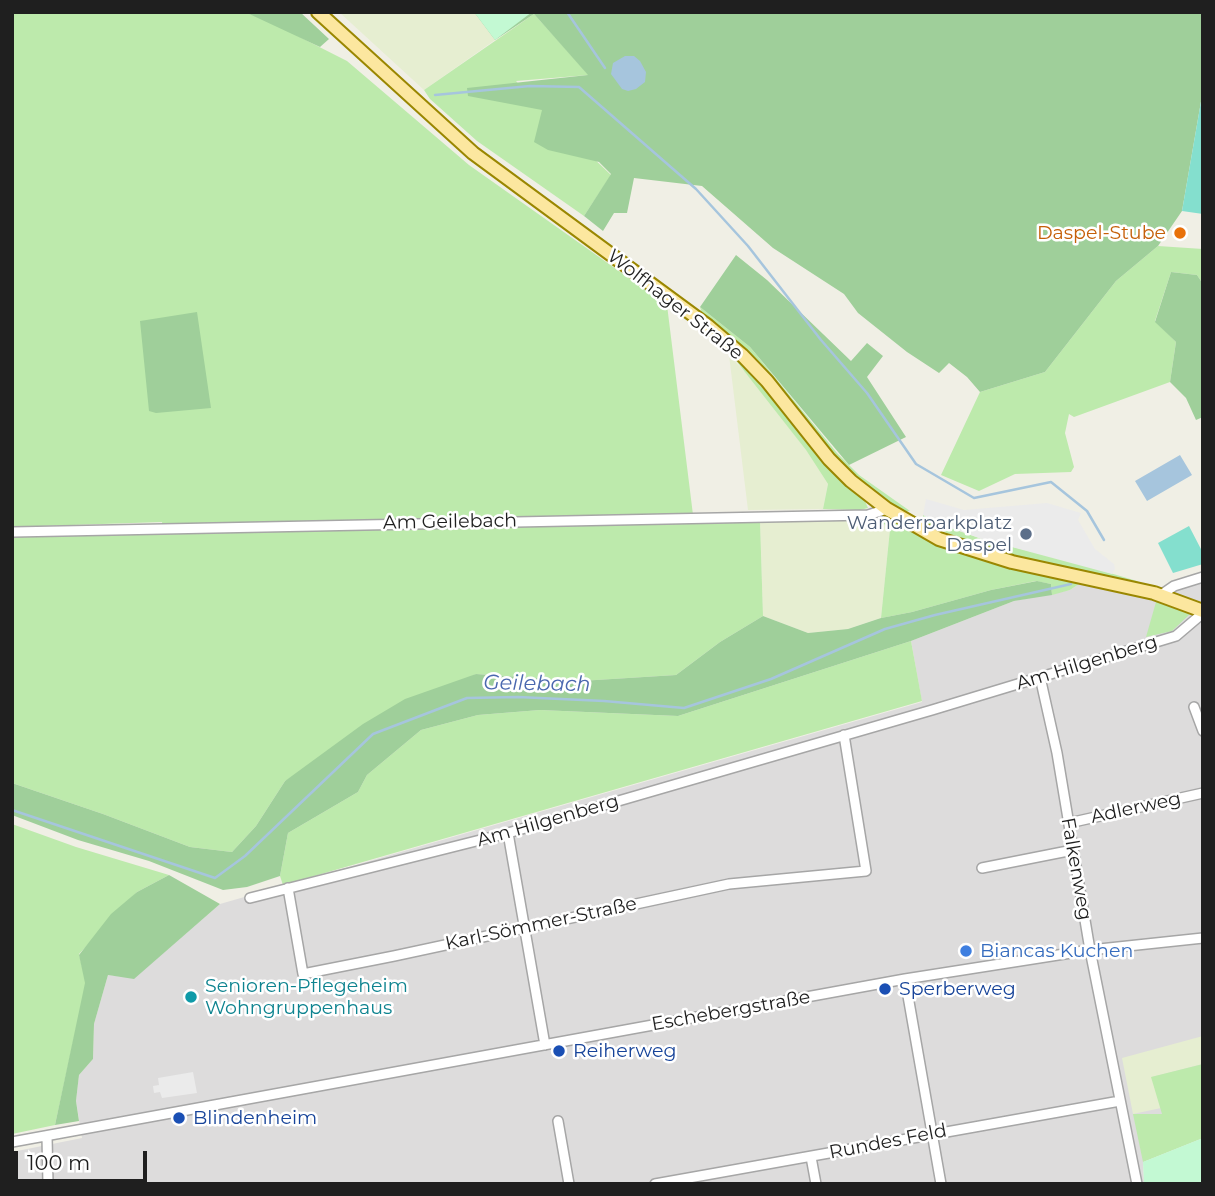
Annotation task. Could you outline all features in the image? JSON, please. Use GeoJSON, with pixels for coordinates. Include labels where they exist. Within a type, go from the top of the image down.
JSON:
{"type":"FeatureCollection","features":[{"type":"Feature","properties":{"kind":"main road","name":"Wolfhager Straße"},"geometry":{"type":"LineString","coordinates":[[318,12],[473,153],[708,326],[742,355],[767,381],[829,459],[851,481],[887,509],[939,539],[1012,562],[1161,595],[1203,612]]}},
{"type":"Feature","properties":{"kind":"street","name":"Am Geilebach"},"geometry":{"type":"LineString","coordinates":[[12,532],[868,514],[887,509]]}},
{"type":"Feature","properties":{"kind":"street"},"geometry":{"type":"LineString","coordinates":[[1161,595],[1174,586],[1203,577]]}},
{"type":"Feature","properties":{"kind":"street","name":"Am Hilgenberg"},"geometry":{"type":"LineString","coordinates":[[250,898],[508,833],[1040,677],[1176,636],[1203,612]]}},
{"type":"Feature","properties":{"kind":"street","name":"Falkenweg"},"geometry":{"type":"LineString","coordinates":[[1040,677],[1057,753],[1090,950],[1137,1184]]}},
{"type":"Feature","properties":{"kind":"street"},"geometry":{"type":"LineString","coordinates":[[1194,707],[1203,731]]}},
{"type":"Feature","properties":{"kind":"street","name":"Karl-Sömmer-Straße"},"geometry":{"type":"LineString","coordinates":[[288,888],[303,974],[729,884],[866,871],[844,735]]}},
{"type":"Feature","properties":{"kind":"street","name":"Adlerweg"},"geometry":{"type":"LineString","coordinates":[[1069,823],[1203,793]]}},
{"type":"Feature","properties":{"kind":"street"},"geometry":{"type":"LineString","coordinates":[[508,833],[545,1045]]}},
{"type":"Feature","properties":{"kind":"street"},"geometry":{"type":"LineString","coordinates":[[982,868],[1073,850]]}},
{"type":"Feature","properties":{"kind":"street","name":"Eschebergstraße"},"geometry":{"type":"LineString","coordinates":[[12,1142],[905,979],[1090,950],[1203,938]]}},
{"type":"Feature","properties":{"kind":"street"},"geometry":{"type":"LineString","coordinates":[[905,979],[941,1184]]}},
{"type":"Feature","properties":{"kind":"street","name":"Rundes Feld"},"geometry":{"type":"LineString","coordinates":[[655,1184],[694,1180],[932,1133],[1121,1101]]}},
{"type":"Feature","properties":{"kind":"street"},"geometry":{"type":"LineString","coordinates":[[558,1121],[569,1184]]}},
{"type":"Feature","properties":{"kind":"street"},"geometry":{"type":"LineString","coordinates":[[47,1136],[48,1184]]}},
{"type":"Feature","properties":{"kind":"street"},"geometry":{"type":"LineString","coordinates":[[811,1157],[816,1184]]}},
{"type":"Feature","properties":{"kind":"shaded area"},"geometry":{"type":"Polygon","coordinates":[[[625,56],[634,56],[646,72],[645,82],[628,91],[622,89],[611,74],[613,63],[625,56]]]}},
{"type":"Feature","properties":{"kind":"shaded area"},"geometry":{"type":"Polygon","coordinates":[[[1203,90],[1203,214],[1182,211],[1203,90]]]}},
{"type":"Feature","properties":{"kind":"shaded area"},"geometry":{"type":"Polygon","coordinates":[[[1180,455],[1192,475],[1147,501],[1135,481],[1180,455]]]}},
{"type":"Feature","properties":{"kind":"shaded area","name":"Wanderparkplatz Daspel"},"geometry":{"type":"Polygon","coordinates":[[[926,499],[964,510],[1047,503],[1081,513],[1078,520],[1095,549],[1114,564],[1115,569],[1112,574],[951,528],[923,515],[926,499]]]}},
{"type":"Feature","properties":{"kind":"shaded area"},"geometry":{"type":"Polygon","coordinates":[[[1189,526],[1203,553],[1203,564],[1173,573],[1158,543],[1189,526]]]}},
{"type":"Feature","properties":{"kind":"shaded area"},"geometry":{"type":"Polygon","coordinates":[[[1087,574],[1150,589],[1163,588],[1203,575],[1203,1138],[1143,1162],[1144,1184],[12,1184],[12,1152],[82,1138],[76,1101],[79,1075],[93,1059],[94,1024],[108,975],[134,978],[220,904],[922,702],[911,641],[1014,601],[1070,590],[1087,574]]]}},
{"type":"Feature","properties":{"kind":"shaded area"},"geometry":{"type":"Polygon","coordinates":[[[193,1072],[197,1093],[162,1098],[160,1092],[154,1093],[153,1086],[159,1085],[158,1078],[193,1072]]]}},
{"type":"Feature","properties":{"kind":"green space"},"geometry":{"type":"Polygon","coordinates":[[[12,12],[245,12],[270,22],[347,61],[469,165],[667,305],[694,523],[760,521],[763,616],[720,642],[676,675],[580,681],[476,674],[285,781],[256,826],[232,852],[190,847],[12,783],[12,536],[163,532],[162,522],[12,527],[12,12]]]}},
{"type":"Feature","properties":{"kind":"green space"},"geometry":{"type":"Polygon","coordinates":[[[245,12],[300,12],[329,39],[320,47],[245,12]]]}},
{"type":"Feature","properties":{"kind":"green space"},"geometry":{"type":"Polygon","coordinates":[[[339,12],[474,12],[495,40],[424,90],[339,12]]]}},
{"type":"Feature","properties":{"kind":"green space"},"geometry":{"type":"Polygon","coordinates":[[[474,12],[1203,12],[1203,90],[1182,211],[1158,246],[1116,281],[1045,372],[980,392],[949,363],[939,373],[907,352],[858,313],[844,294],[773,248],[702,186],[634,178],[627,213],[614,213],[603,231],[584,216],[611,174],[599,162],[548,150],[534,142],[542,110],[468,96],[467,88],[588,75],[534,14],[495,40],[474,12]]]}},
{"type":"Feature","properties":{"kind":"green space"},"geometry":{"type":"Polygon","coordinates":[[[474,12],[532,12],[495,40],[474,12]]]}},
{"type":"Feature","properties":{"kind":"green space"},"geometry":{"type":"Polygon","coordinates":[[[534,14],[589,75],[516,81],[611,175],[584,216],[477,141],[430,99],[424,90],[534,14]]]}},
{"type":"Feature","properties":{"kind":"green space"},"geometry":{"type":"Polygon","coordinates":[[[1158,246],[1203,249],[1203,284],[1197,275],[1171,272],[1155,321],[1176,342],[1170,382],[1074,417],[1069,414],[1065,433],[1074,467],[1071,472],[1015,474],[979,491],[941,475],[980,392],[1045,372],[1116,281],[1158,246]]]}},
{"type":"Feature","properties":{"kind":"green space"},"geometry":{"type":"Polygon","coordinates":[[[736,255],[767,280],[851,361],[867,343],[883,356],[867,377],[906,437],[849,465],[750,347],[700,307],[736,255]]]}},
{"type":"Feature","properties":{"kind":"green space"},"geometry":{"type":"Polygon","coordinates":[[[1171,272],[1197,275],[1203,284],[1203,417],[1196,420],[1186,398],[1170,382],[1176,342],[1155,322],[1171,272]]]}},
{"type":"Feature","properties":{"kind":"green space"},"geometry":{"type":"Polygon","coordinates":[[[700,307],[750,347],[837,453],[859,475],[910,511],[903,512],[884,500],[836,458],[702,313],[700,307]]]}},
{"type":"Feature","properties":{"kind":"green space"},"geometry":{"type":"Polygon","coordinates":[[[197,312],[211,408],[156,413],[149,411],[140,321],[197,312]]]}},
{"type":"Feature","properties":{"kind":"green space"},"geometry":{"type":"Polygon","coordinates":[[[730,353],[763,385],[845,483],[864,499],[868,508],[823,509],[828,484],[806,450],[730,353]]]}},
{"type":"Feature","properties":{"kind":"green space"},"geometry":{"type":"Polygon","coordinates":[[[729,355],[759,387],[828,484],[823,509],[748,510],[729,355]]]}},
{"type":"Feature","properties":{"kind":"green space"},"geometry":{"type":"Polygon","coordinates":[[[923,515],[982,539],[1076,563],[1137,581],[1150,588],[978,546],[923,523],[923,515]]]}},
{"type":"Feature","properties":{"kind":"green space"},"geometry":{"type":"Polygon","coordinates":[[[879,517],[888,518],[926,540],[1079,584],[1070,590],[1052,595],[1051,584],[1036,581],[881,618],[890,529],[879,517]]]}},
{"type":"Feature","properties":{"kind":"green space"},"geometry":{"type":"Polygon","coordinates":[[[878,519],[890,529],[881,618],[848,629],[808,633],[763,616],[760,521],[878,519]]]}},
{"type":"Feature","properties":{"kind":"green space"},"geometry":{"type":"Polygon","coordinates":[[[1037,581],[1051,584],[1052,595],[1014,601],[911,641],[678,716],[540,710],[478,715],[421,730],[367,775],[358,792],[288,833],[280,876],[247,887],[223,890],[149,861],[78,840],[12,815],[12,783],[190,847],[232,852],[256,826],[285,781],[363,724],[405,699],[476,674],[580,681],[676,675],[720,642],[763,616],[808,633],[848,629],[991,590],[1037,581]]]}},
{"type":"Feature","properties":{"kind":"green space"},"geometry":{"type":"Polygon","coordinates":[[[1156,602],[1190,614],[1172,631],[1146,637],[1156,602]]]}},
{"type":"Feature","properties":{"kind":"green space"},"geometry":{"type":"Polygon","coordinates":[[[911,641],[922,701],[283,885],[280,876],[288,833],[358,792],[367,775],[421,730],[478,715],[540,710],[678,716],[911,641]]]}},
{"type":"Feature","properties":{"kind":"green space"},"geometry":{"type":"Polygon","coordinates":[[[12,824],[76,847],[169,875],[137,892],[79,954],[86,983],[55,1125],[12,1134],[12,824]]]}},
{"type":"Feature","properties":{"kind":"green space"},"geometry":{"type":"Polygon","coordinates":[[[169,875],[220,904],[134,979],[108,975],[94,1024],[93,1059],[79,1075],[76,1101],[79,1121],[55,1125],[85,983],[79,955],[111,914],[137,892],[169,875]]]}},
{"type":"Feature","properties":{"kind":"green space"},"geometry":{"type":"Polygon","coordinates":[[[1203,1036],[1203,1064],[1152,1077],[1161,1108],[1133,1114],[1122,1058],[1203,1036]]]}},
{"type":"Feature","properties":{"kind":"green space"},"geometry":{"type":"Polygon","coordinates":[[[1203,1064],[1203,1138],[1143,1162],[1133,1114],[1162,1114],[1151,1077],[1203,1064]]]}},
{"type":"Feature","properties":{"kind":"green space"},"geometry":{"type":"Polygon","coordinates":[[[1203,1138],[1203,1184],[1144,1184],[1143,1162],[1203,1138]]]}},
{"type":"Feature","properties":{"kind":"waterway"},"geometry":{"type":"LineString","coordinates":[[567,12],[605,68]]}},
{"type":"Feature","properties":{"kind":"waterway"},"geometry":{"type":"LineString","coordinates":[[435,95],[530,86],[579,87],[696,189],[748,246],[821,340],[867,393],[916,464],[974,498],[1051,482],[1087,511],[1104,540]]}},
{"type":"Feature","properties":{"kind":"waterway","name":"Geilebach"},"geometry":{"type":"LineString","coordinates":[[12,810],[215,878],[245,856],[373,734],[467,698],[518,697],[684,708],[771,679],[885,629],[1071,584]]}},
{"type":"Feature","properties":{"kind":"place","name":"Daspel-Stube"},"geometry":{"type":"Point","coordinates":[1180,233]}},
{"type":"Feature","properties":{"kind":"place","name":"Wanderparkplatz Daspel"},"geometry":{"type":"Point","coordinates":[1026,534]}},
{"type":"Feature","properties":{"kind":"place","name":"Biancas Kuchen"},"geometry":{"type":"Point","coordinates":[966,951]}},
{"type":"Feature","properties":{"kind":"place","name":"Sperberweg"},"geometry":{"type":"Point","coordinates":[885,989]}},
{"type":"Feature","properties":{"kind":"place","name":"Senioren-Pflegeheim Wohngruppenhaus"},"geometry":{"type":"Point","coordinates":[191,997]}},
{"type":"Feature","properties":{"kind":"place","name":"Reiherweg"},"geometry":{"type":"Point","coordinates":[559,1051]}},
{"type":"Feature","properties":{"kind":"place","name":"Blindenheim"},"geometry":{"type":"Point","coordinates":[179,1118]}}]}
